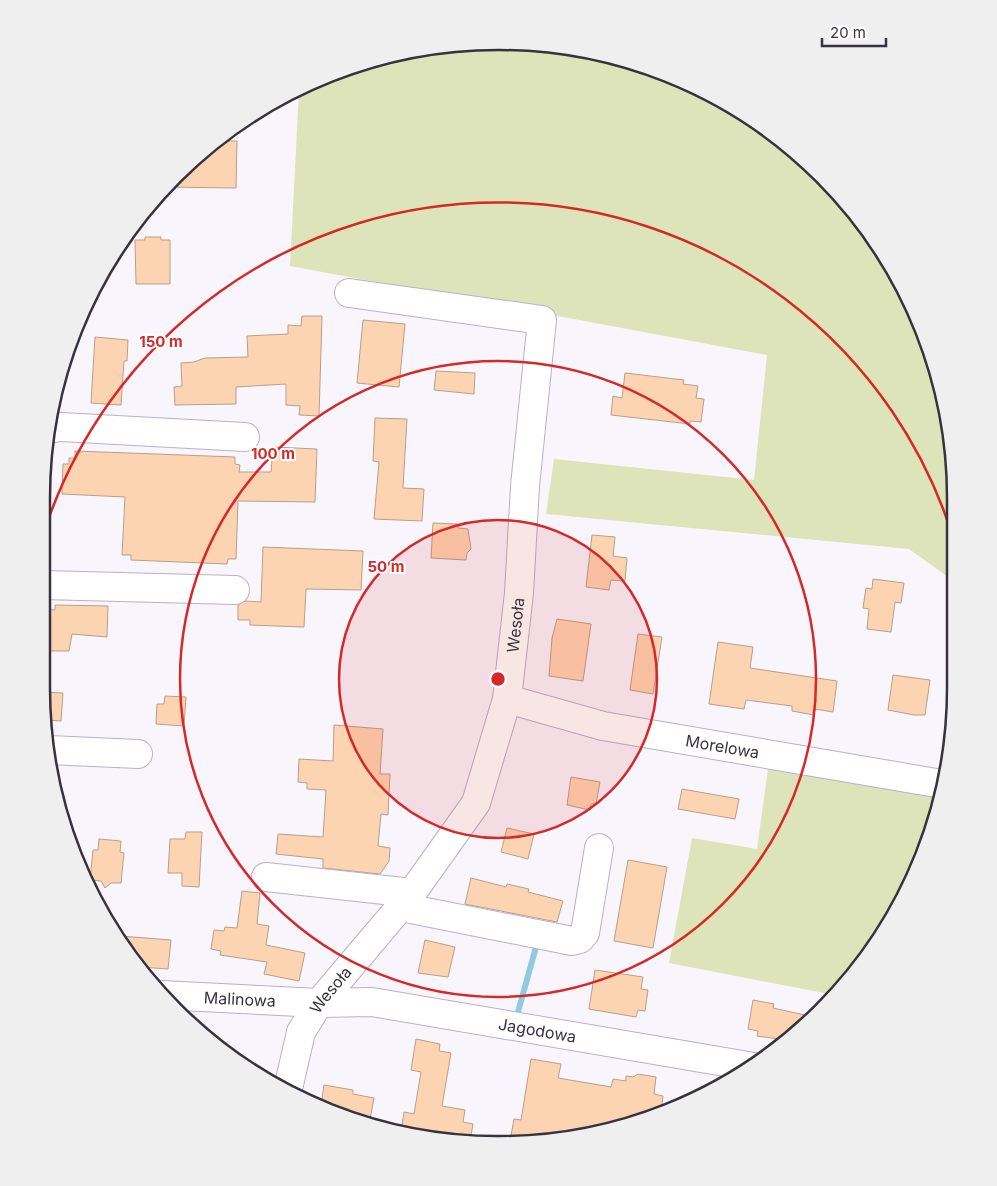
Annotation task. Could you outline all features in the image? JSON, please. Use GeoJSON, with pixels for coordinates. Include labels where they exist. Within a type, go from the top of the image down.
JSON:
{"type":"FeatureCollection","features":[{"type":"Feature","properties":{"kind":"street","name":"Wesoła"},"geometry":{"type":"LineString","coordinates":[[289,1084],[301,1032],[319,1003],[406,900],[476,803],[507,699],[519,593],[525,486],[542,320],[349,293]]}},
{"type":"Feature","properties":{"kind":"street"},"geometry":{"type":"LineString","coordinates":[[56,428],[245,437]]}},
{"type":"Feature","properties":{"kind":"street"},"geometry":{"type":"LineString","coordinates":[[50,585],[235,590]]}},
{"type":"Feature","properties":{"kind":"street","name":"Morelowa"},"geometry":{"type":"LineString","coordinates":[[507,699],[603,726],[936,783]]}},
{"type":"Feature","properties":{"kind":"street"},"geometry":{"type":"LineString","coordinates":[[55,750],[138,754]]}},
{"type":"Feature","properties":{"kind":"street"},"geometry":{"type":"LineString","coordinates":[[266,877],[406,900],[572,941],[580,939],[585,933],[599,848]]}},
{"type":"Feature","properties":{"kind":"street","name":"Malinowa"},"geometry":{"type":"LineString","coordinates":[[172,996],[319,1003]]}},
{"type":"Feature","properties":{"kind":"street","name":"Jagodowa"},"geometry":{"type":"LineString","coordinates":[[319,1003],[372,1002],[741,1065]]}},
{"type":"Feature","properties":{"kind":"green space"},"geometry":{"type":"Polygon","coordinates":[[[498,50],[557,54],[615,65],[670,84],[697,96],[723,110],[772,143],[816,181],[854,225],[887,274],[901,300],[913,327],[932,382],[943,440],[947,498],[947,576],[909,549],[546,514],[554,459],[754,480],[767,355],[290,266],[299,97],[327,84],[382,65],[411,59],[469,51],[498,50]]]}},
{"type":"Feature","properties":{"kind":"green space"},"geometry":{"type":"Polygon","coordinates":[[[770,754],[937,779],[923,832],[901,886],[871,937],[854,961],[826,994],[669,963],[692,838],[757,849],[770,754]]]}},
{"type":"Feature","properties":{"kind":"building"},"geometry":{"type":"Polygon","coordinates":[[[228,141],[237,141],[236,188],[175,187],[225,143],[228,141]]]}},
{"type":"Feature","properties":{"kind":"building"},"geometry":{"type":"Polygon","coordinates":[[[145,237],[161,237],[161,240],[170,240],[170,284],[136,284],[135,240],[145,240],[145,237]]]}},
{"type":"Feature","properties":{"kind":"building"},"geometry":{"type":"Polygon","coordinates":[[[302,316],[322,316],[319,416],[299,415],[300,406],[286,405],[286,384],[236,387],[236,404],[175,405],[174,387],[182,386],[181,363],[194,362],[205,358],[248,357],[247,336],[288,334],[288,325],[301,326],[302,316]]]}},
{"type":"Feature","properties":{"kind":"building"},"geometry":{"type":"Polygon","coordinates":[[[363,320],[405,324],[399,387],[357,383],[363,320]]]}},
{"type":"Feature","properties":{"kind":"building"},"geometry":{"type":"Polygon","coordinates":[[[95,337],[128,340],[127,361],[124,361],[121,405],[91,403],[95,337]]]}},
{"type":"Feature","properties":{"kind":"building"},"geometry":{"type":"Polygon","coordinates":[[[436,371],[475,373],[474,394],[434,390],[436,371]]]}},
{"type":"Feature","properties":{"kind":"building"},"geometry":{"type":"Polygon","coordinates":[[[625,373],[684,380],[683,384],[698,386],[696,398],[704,399],[701,422],[690,421],[690,424],[611,415],[613,396],[622,398],[625,373]]]}},
{"type":"Feature","properties":{"kind":"building"},"geometry":{"type":"Polygon","coordinates":[[[375,418],[407,419],[403,488],[424,489],[422,521],[374,519],[379,462],[373,461],[375,418]]]}},
{"type":"Feature","properties":{"kind":"building"},"geometry":{"type":"Polygon","coordinates":[[[273,447],[317,449],[315,502],[238,501],[236,559],[228,559],[227,564],[131,560],[131,555],[122,555],[125,497],[62,494],[63,464],[69,464],[69,458],[75,458],[75,451],[235,457],[235,464],[240,465],[239,472],[271,472],[273,447]]]}},
{"type":"Feature","properties":{"kind":"building"},"geometry":{"type":"Polygon","coordinates":[[[433,523],[458,524],[458,528],[468,529],[471,549],[467,553],[466,560],[431,558],[433,523]]]}},
{"type":"Feature","properties":{"kind":"building"},"geometry":{"type":"Polygon","coordinates":[[[592,535],[615,537],[613,556],[627,558],[625,581],[611,580],[609,590],[586,587],[592,535]]]}},
{"type":"Feature","properties":{"kind":"building"},"geometry":{"type":"Polygon","coordinates":[[[263,547],[363,551],[361,590],[306,589],[304,627],[250,625],[250,620],[238,620],[238,605],[245,601],[261,602],[263,547]]]}},
{"type":"Feature","properties":{"kind":"building"},"geometry":{"type":"Polygon","coordinates":[[[873,579],[904,583],[901,603],[895,602],[891,632],[867,629],[869,609],[863,608],[866,588],[872,589],[873,579]]]}},
{"type":"Feature","properties":{"kind":"building"},"geometry":{"type":"Polygon","coordinates":[[[55,605],[108,606],[107,637],[72,634],[69,651],[50,651],[50,610],[55,610],[55,605]]]}},
{"type":"Feature","properties":{"kind":"building"},"geometry":{"type":"Polygon","coordinates":[[[557,619],[591,624],[583,681],[549,676],[552,638],[557,619]]]}},
{"type":"Feature","properties":{"kind":"building"},"geometry":{"type":"Polygon","coordinates":[[[638,634],[662,637],[653,694],[630,690],[638,634]]]}},
{"type":"Feature","properties":{"kind":"building"},"geometry":{"type":"Polygon","coordinates":[[[718,642],[753,647],[750,668],[837,681],[833,712],[815,709],[814,715],[792,711],[792,706],[746,700],[744,709],[709,704],[718,642]]]}},
{"type":"Feature","properties":{"kind":"building"},"geometry":{"type":"Polygon","coordinates":[[[893,675],[930,680],[925,715],[888,710],[893,675]]]}},
{"type":"Feature","properties":{"kind":"building"},"geometry":{"type":"Polygon","coordinates":[[[50,692],[63,693],[61,721],[51,720],[50,692]]]}},
{"type":"Feature","properties":{"kind":"building"},"geometry":{"type":"Polygon","coordinates":[[[165,696],[186,697],[184,726],[156,724],[157,704],[164,704],[165,696]]]}},
{"type":"Feature","properties":{"kind":"building"},"geometry":{"type":"Polygon","coordinates":[[[334,725],[383,729],[380,774],[390,774],[388,815],[381,814],[378,846],[390,848],[389,861],[380,874],[323,868],[323,859],[276,854],[278,834],[323,837],[326,790],[307,789],[307,783],[298,782],[299,759],[333,761],[334,725]]]}},
{"type":"Feature","properties":{"kind":"building"},"geometry":{"type":"Polygon","coordinates":[[[571,777],[600,782],[596,804],[591,804],[590,810],[567,805],[571,777]]]}},
{"type":"Feature","properties":{"kind":"building"},"geometry":{"type":"Polygon","coordinates":[[[682,789],[739,799],[735,819],[678,809],[682,789]]]}},
{"type":"Feature","properties":{"kind":"building"},"geometry":{"type":"Polygon","coordinates":[[[507,828],[534,834],[528,859],[501,852],[507,828]]]}},
{"type":"Feature","properties":{"kind":"building"},"geometry":{"type":"Polygon","coordinates":[[[186,832],[202,832],[199,887],[182,886],[182,873],[168,873],[170,839],[185,839],[186,832]]]}},
{"type":"Feature","properties":{"kind":"building"},"geometry":{"type":"Polygon","coordinates":[[[99,839],[121,841],[120,852],[124,853],[121,883],[111,883],[105,888],[101,881],[93,880],[91,874],[93,850],[98,850],[99,839]]]}},
{"type":"Feature","properties":{"kind":"building"},"geometry":{"type":"Polygon","coordinates":[[[628,860],[667,867],[653,948],[614,941],[628,860]]]}},
{"type":"Feature","properties":{"kind":"building"},"geometry":{"type":"Polygon","coordinates":[[[471,878],[506,887],[507,884],[529,889],[528,892],[563,901],[557,922],[465,904],[471,878]]]}},
{"type":"Feature","properties":{"kind":"building"},"geometry":{"type":"Polygon","coordinates":[[[242,891],[260,893],[257,924],[269,926],[266,945],[305,953],[299,981],[264,974],[267,962],[220,955],[221,951],[211,949],[214,930],[224,931],[225,927],[237,928],[242,891]]]}},
{"type":"Feature","properties":{"kind":"building"},"geometry":{"type":"Polygon","coordinates":[[[126,936],[171,940],[168,969],[148,968],[126,936]]]}},
{"type":"Feature","properties":{"kind":"building"},"geometry":{"type":"Polygon","coordinates":[[[425,940],[455,947],[448,977],[418,973],[425,940]]]}},
{"type":"Feature","properties":{"kind":"building"},"geometry":{"type":"Polygon","coordinates":[[[595,970],[643,977],[641,989],[648,990],[645,1011],[638,1010],[636,1017],[589,1009],[595,970]]]}},
{"type":"Feature","properties":{"kind":"building"},"geometry":{"type":"Polygon","coordinates":[[[753,1000],[774,1004],[773,1008],[805,1015],[777,1039],[757,1036],[758,1031],[748,1029],[753,1000]]]}},
{"type":"Feature","properties":{"kind":"building"},"geometry":{"type":"Polygon","coordinates":[[[416,1039],[440,1044],[439,1051],[451,1053],[442,1106],[465,1110],[463,1122],[473,1124],[471,1135],[402,1125],[404,1112],[414,1114],[421,1072],[411,1070],[416,1039]]]}},
{"type":"Feature","properties":{"kind":"building"},"geometry":{"type":"Polygon","coordinates":[[[531,1059],[561,1064],[558,1078],[611,1087],[613,1079],[626,1081],[626,1076],[633,1077],[638,1074],[656,1077],[654,1094],[663,1096],[662,1105],[615,1121],[557,1132],[511,1136],[514,1119],[521,1120],[531,1059]]]}},
{"type":"Feature","properties":{"kind":"building"},"geometry":{"type":"Polygon","coordinates":[[[324,1085],[353,1090],[353,1094],[374,1098],[370,1117],[322,1100],[324,1085]]]}},
{"type":"Feature","properties":{"kind":"waterway"},"geometry":{"type":"LineString","coordinates":[[518,1012],[536,947]]}}]}
